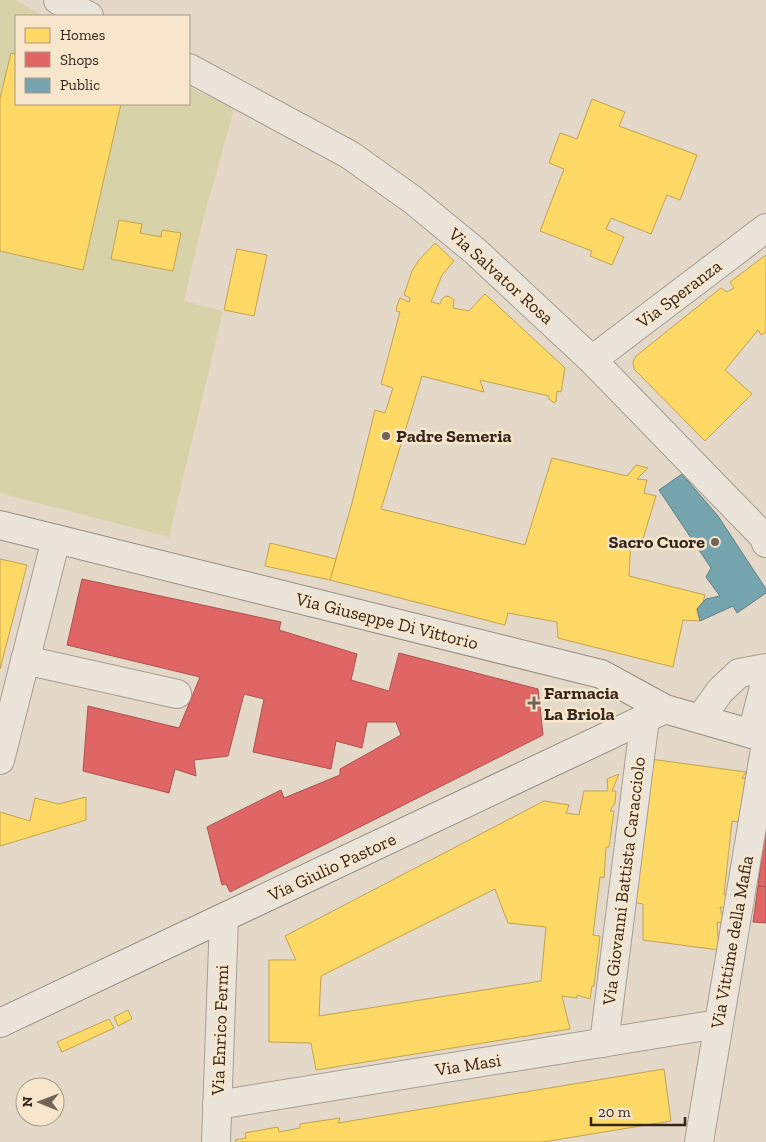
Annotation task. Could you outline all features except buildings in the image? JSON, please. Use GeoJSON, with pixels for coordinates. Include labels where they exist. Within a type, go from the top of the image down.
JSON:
{"type":"FeatureCollection","features":[{"type":"Feature","properties":{"kind":"street"},"geometry":{"type":"LineString","coordinates":[[58,0],[87,15]]}},
{"type":"Feature","properties":{"kind":"street","name":"Via Salvator Rosa"},"geometry":{"type":"LineString","coordinates":[[190,69],[350,154],[413,200],[475,251],[592,360],[765,539]]}},
{"type":"Feature","properties":{"kind":"street","name":"Via Speranza"},"geometry":{"type":"LineString","coordinates":[[592,360],[766,228]]}},
{"type":"Feature","properties":{"kind":"street","name":"Via Giuseppe Di Vittorio"},"geometry":{"type":"LineString","coordinates":[[0,525],[601,674],[655,714],[700,719],[761,737]]}},
{"type":"Feature","properties":{"kind":"street"},"geometry":{"type":"LineString","coordinates":[[0,760],[56,538]]}},
{"type":"Feature","properties":{"kind":"street"},"geometry":{"type":"LineString","coordinates":[[25,660],[177,694]]}},
{"type":"Feature","properties":{"kind":"street"},"geometry":{"type":"LineString","coordinates":[[700,719],[720,691],[740,673],[766,668]]}},
{"type":"Feature","properties":{"kind":"street"},"geometry":{"type":"LineString","coordinates":[[761,737],[766,679]]}},
{"type":"Feature","properties":{"kind":"street","name":"Via Giulio Pastore"},"geometry":{"type":"LineString","coordinates":[[0,1023],[655,714]]}},
{"type":"Feature","properties":{"kind":"street","name":"Via Giovanni Battista Caracciolo"},"geometry":{"type":"LineString","coordinates":[[604,1043],[655,714]]}},
{"type":"Feature","properties":{"kind":"street","name":"Via Vittime della Mafia"},"geometry":{"type":"LineString","coordinates":[[699,1142],[761,737]]}},
{"type":"Feature","properties":{"kind":"street","name":"Via Enrico Fermi"},"geometry":{"type":"LineString","coordinates":[[216,1142],[224,918]]}},
{"type":"Feature","properties":{"kind":"street","name":"Via Masi"},"geometry":{"type":"LineString","coordinates":[[217,1105],[718,1024]]}},
{"type":"Feature","properties":{"kind":"shaded area"},"geometry":{"type":"Polygon","coordinates":[[[0,0],[16,0],[41,15],[15,15],[15,105],[190,105],[190,87],[234,109],[203,220],[184,301],[223,311],[169,537],[0,493],[0,0]]]}},
{"type":"Feature","properties":{"kind":"place","name":"Padre Semeria"},"geometry":{"type":"Point","coordinates":[386,436]}},
{"type":"Feature","properties":{"kind":"place","name":"Sacro Cuore"},"geometry":{"type":"Point","coordinates":[715,542]}},
{"type":"Feature","properties":{"kind":"place","name":"Farmacia La Briola"},"geometry":{"type":"Point","coordinates":[534,703]}}]}
